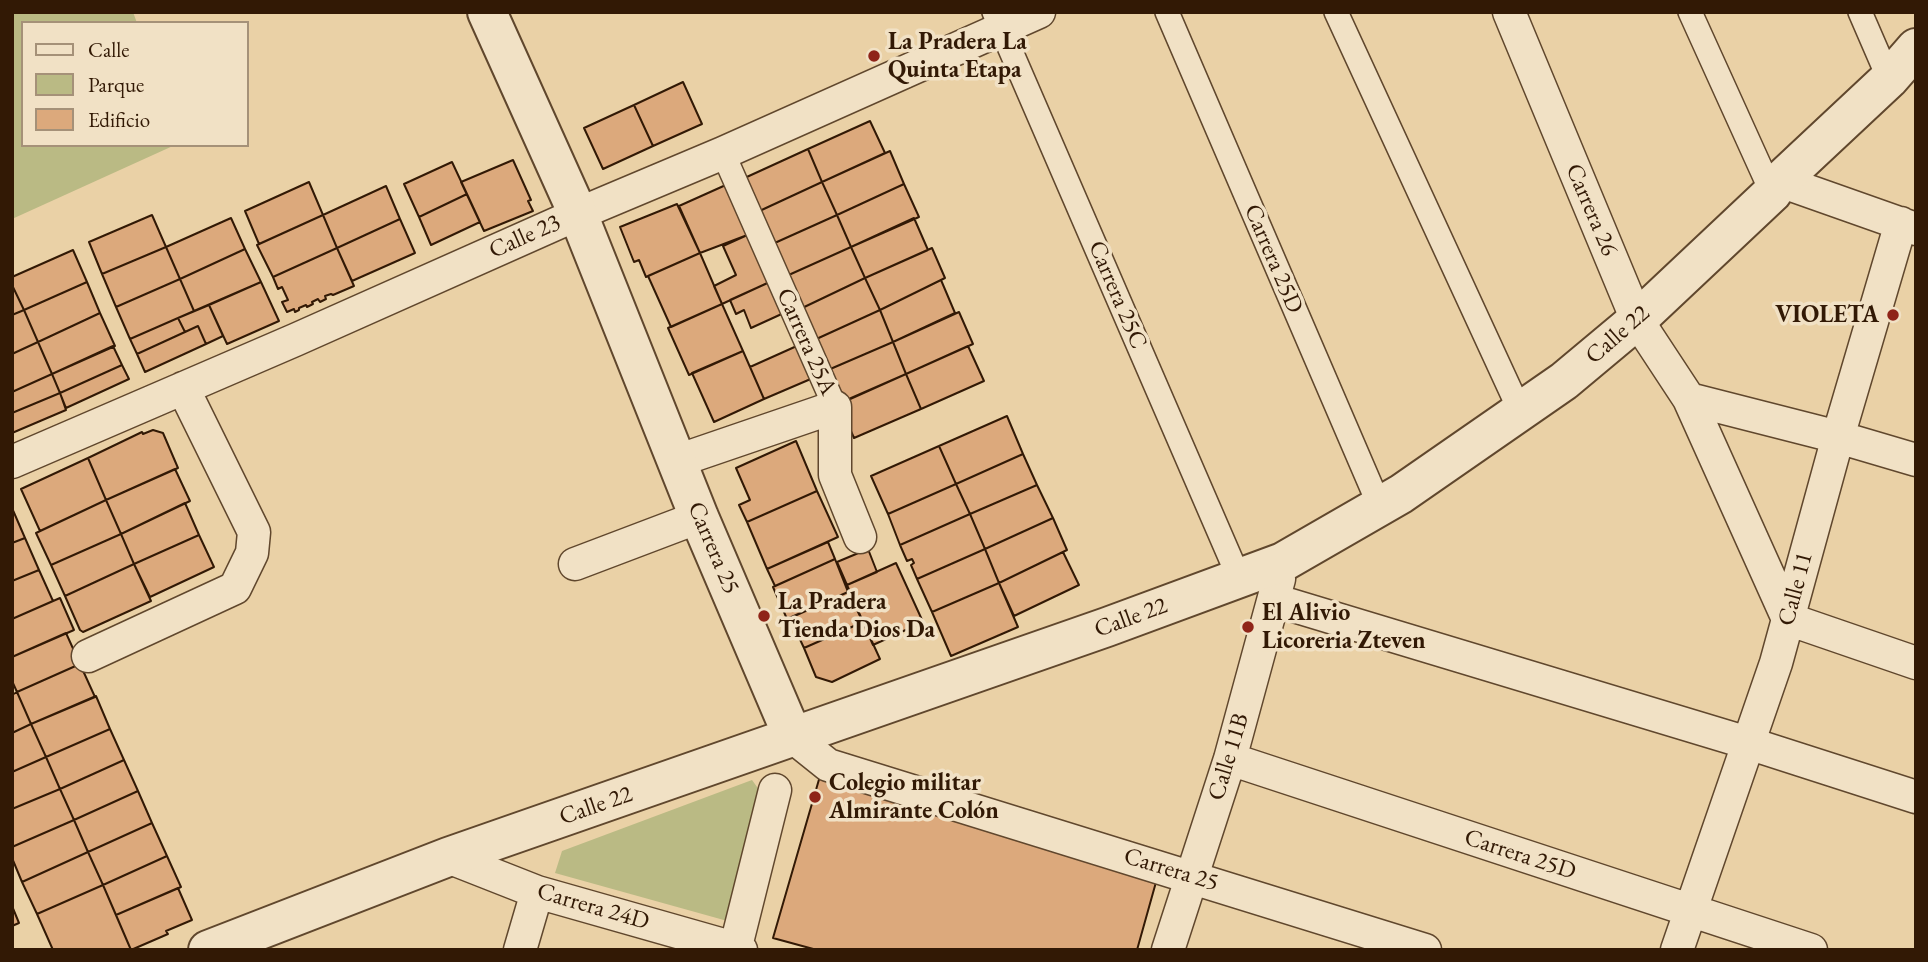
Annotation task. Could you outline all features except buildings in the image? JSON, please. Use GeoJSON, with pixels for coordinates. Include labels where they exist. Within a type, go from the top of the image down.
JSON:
{"type":"FeatureCollection","features":[{"type":"Feature","properties":{"kind":"street","name":"Carrera 25"},"geometry":{"type":"LineString","coordinates":[[487,12],[578,214],[699,517],[793,737],[828,765],[1425,950]]}},
{"type":"Feature","properties":{"kind":"street","name":"Calle 23"},"geometry":{"type":"LineString","coordinates":[[12,462],[723,153],[998,21],[1038,12]]}},
{"type":"Feature","properties":{"kind":"street","name":"Carrera 25D"},"geometry":{"type":"LineString","coordinates":[[1167,12],[1380,507]]}},
{"type":"Feature","properties":{"kind":"street"},"geometry":{"type":"LineString","coordinates":[[1336,12],[1520,411]]}},
{"type":"Feature","properties":{"kind":"street","name":"Carrera 26"},"geometry":{"type":"LineString","coordinates":[[1509,12],[1637,320],[1689,400],[1788,619]]}},
{"type":"Feature","properties":{"kind":"street"},"geometry":{"type":"LineString","coordinates":[[1690,12],[1776,187],[1908,226]]}},
{"type":"Feature","properties":{"kind":"street"},"geometry":{"type":"LineString","coordinates":[[1860,12],[1908,58]]}},
{"type":"Feature","properties":{"kind":"street","name":"Carrera 25C"},"geometry":{"type":"LineString","coordinates":[[998,21],[1239,578]]}},
{"type":"Feature","properties":{"kind":"street","name":"Calle 22"},"geometry":{"type":"LineString","coordinates":[[208,950],[448,857],[1283,562],[1401,494],[1564,381],[1637,320],[1908,58]]}},
{"type":"Feature","properties":{"kind":"street","name":"Carrera 25A"},"geometry":{"type":"LineString","coordinates":[[723,153],[835,407],[835,475],[860,537]]}},
{"type":"Feature","properties":{"kind":"street","name":"Calle 11"},"geometry":{"type":"LineString","coordinates":[[1677,950],[1788,619],[1838,438],[1908,226]]}},
{"type":"Feature","properties":{"kind":"street"},"geometry":{"type":"LineString","coordinates":[[88,656],[235,588],[252,553],[254,532],[183,388]]}},
{"type":"Feature","properties":{"kind":"street"},"geometry":{"type":"LineString","coordinates":[[1689,400],[1916,460]]}},
{"type":"Feature","properties":{"kind":"street"},"geometry":{"type":"LineString","coordinates":[[677,461],[835,407]]}},
{"type":"Feature","properties":{"kind":"street"},"geometry":{"type":"LineString","coordinates":[[575,565],[699,517]]}},
{"type":"Feature","properties":{"kind":"street","name":"Calle 11B"},"geometry":{"type":"LineString","coordinates":[[1168,950],[1230,759],[1283,562]]}},
{"type":"Feature","properties":{"kind":"street"},"geometry":{"type":"LineString","coordinates":[[1273,600],[1748,743],[1916,797]]}},
{"type":"Feature","properties":{"kind":"street"},"geometry":{"type":"LineString","coordinates":[[1788,619],[1916,663]]}},
{"type":"Feature","properties":{"kind":"street","name":"Carrera 25D"},"geometry":{"type":"LineString","coordinates":[[1230,759],[1811,950]]}},
{"type":"Feature","properties":{"kind":"street"},"geometry":{"type":"LineString","coordinates":[[737,949],[775,790]]}},
{"type":"Feature","properties":{"kind":"street","name":"Carrera 24D"},"geometry":{"type":"LineString","coordinates":[[448,857],[537,892],[737,949]]}},
{"type":"Feature","properties":{"kind":"street"},"geometry":{"type":"LineString","coordinates":[[520,950],[537,892]]}},
{"type":"Feature","properties":{"kind":"green space"},"geometry":{"type":"Polygon","coordinates":[[[12,12],[133,12],[136,21],[21,21],[21,147],[171,147],[12,219],[12,12]]]}},
{"type":"Feature","properties":{"kind":"green space"},"geometry":{"type":"Polygon","coordinates":[[[752,780],[765,798],[731,922],[555,873],[562,851],[752,780]]]}},
{"type":"Feature","properties":{"kind":"place","name":"La Pradera La Quinta Etapa"},"geometry":{"type":"Point","coordinates":[874,56]}},
{"type":"Feature","properties":{"kind":"place","name":"VIOLETA"},"geometry":{"type":"Point","coordinates":[1893,315]}},
{"type":"Feature","properties":{"kind":"place","name":"La Pradera Tienda Dios Da"},"geometry":{"type":"Point","coordinates":[764,616]}},
{"type":"Feature","properties":{"kind":"place","name":"El Alivio Licoreria Zteven"},"geometry":{"type":"Point","coordinates":[1248,627]}},
{"type":"Feature","properties":{"kind":"place","name":"Colegio militar Almirante Colón"},"geometry":{"type":"Point","coordinates":[815,797]}}]}
